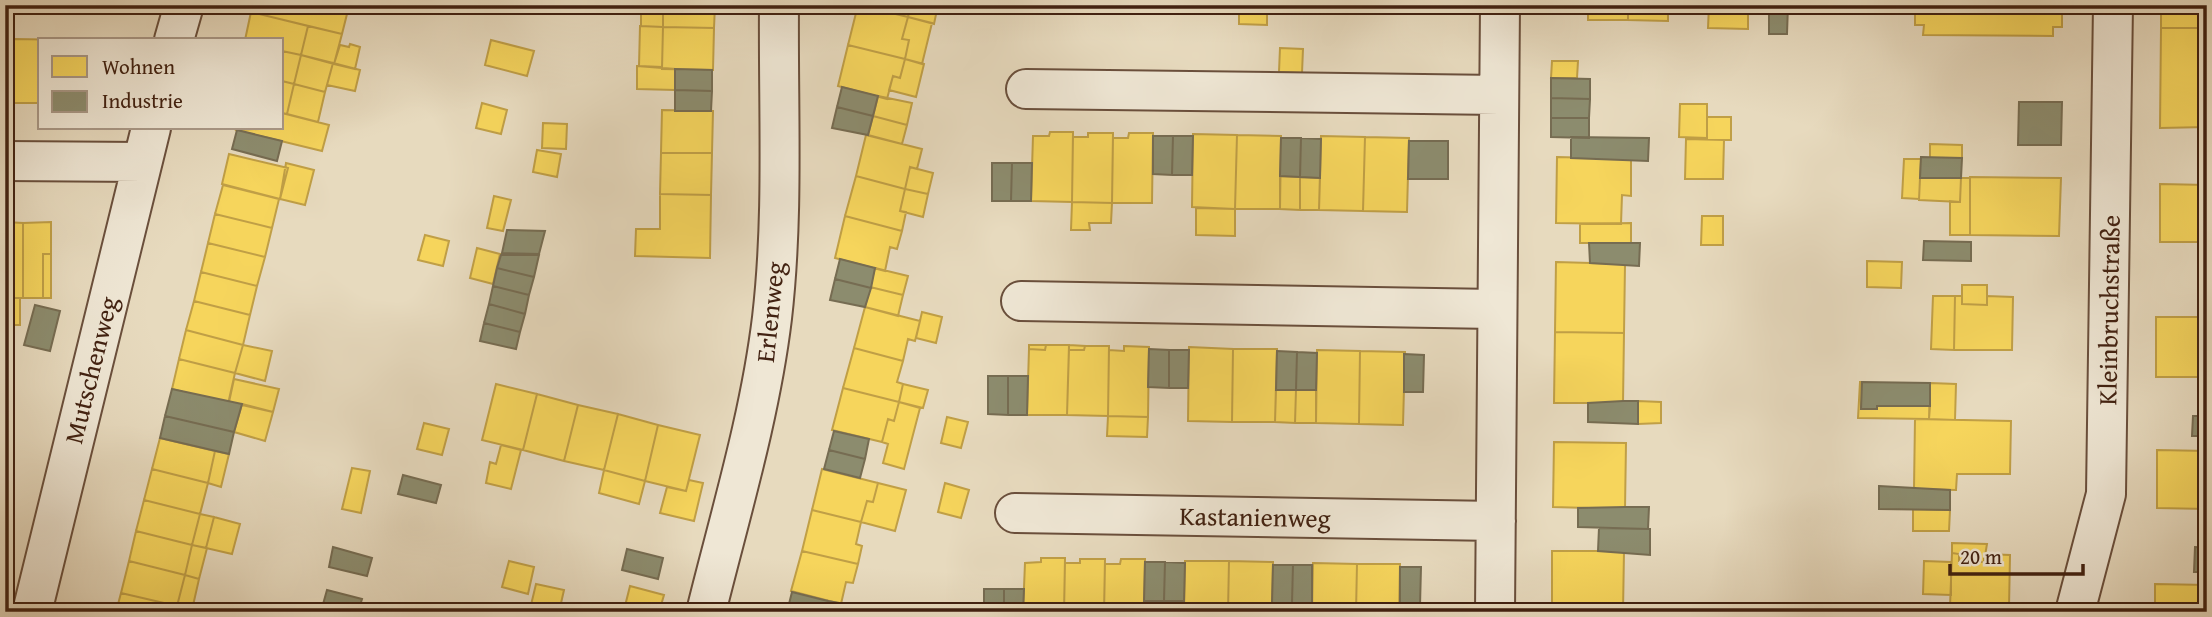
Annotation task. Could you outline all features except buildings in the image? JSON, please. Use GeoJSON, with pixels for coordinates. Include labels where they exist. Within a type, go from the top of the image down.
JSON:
{"type":"FeatureCollection","features":[{"type":"Feature","properties":{"kind":"street"},"geometry":{"type":"LineString","coordinates":[[175,38],[184,5]]}},
{"type":"Feature","properties":{"kind":"street","name":"Erlenweg"},"geometry":{"type":"LineString","coordinates":[[706,612],[764,376],[772,316],[777,251],[779,5]]}},
{"type":"Feature","properties":{"kind":"street"},"geometry":{"type":"LineString","coordinates":[[1495,612],[1495,309],[1500,5]]}},
{"type":"Feature","properties":{"kind":"street","name":"Kleinbruchstraße"},"geometry":{"type":"LineString","coordinates":[[2075,612],[2106,494],[2113,5]]}},
{"type":"Feature","properties":{"kind":"street"},"geometry":{"type":"LineString","coordinates":[[1026,89],[1499,95]]}},
{"type":"Feature","properties":{"kind":"street"},"geometry":{"type":"LineString","coordinates":[[5,162],[146,145]]}},
{"type":"Feature","properties":{"kind":"street","name":"Mutschenweg"},"geometry":{"type":"LineString","coordinates":[[32,612],[146,145]]}},
{"type":"Feature","properties":{"kind":"street"},"geometry":{"type":"LineString","coordinates":[[1021,301],[1495,309]]}},
{"type":"Feature","properties":{"kind":"street","name":"Kastanienweg"},"geometry":{"type":"LineString","coordinates":[[1015,513],[1496,521]]}}]}
